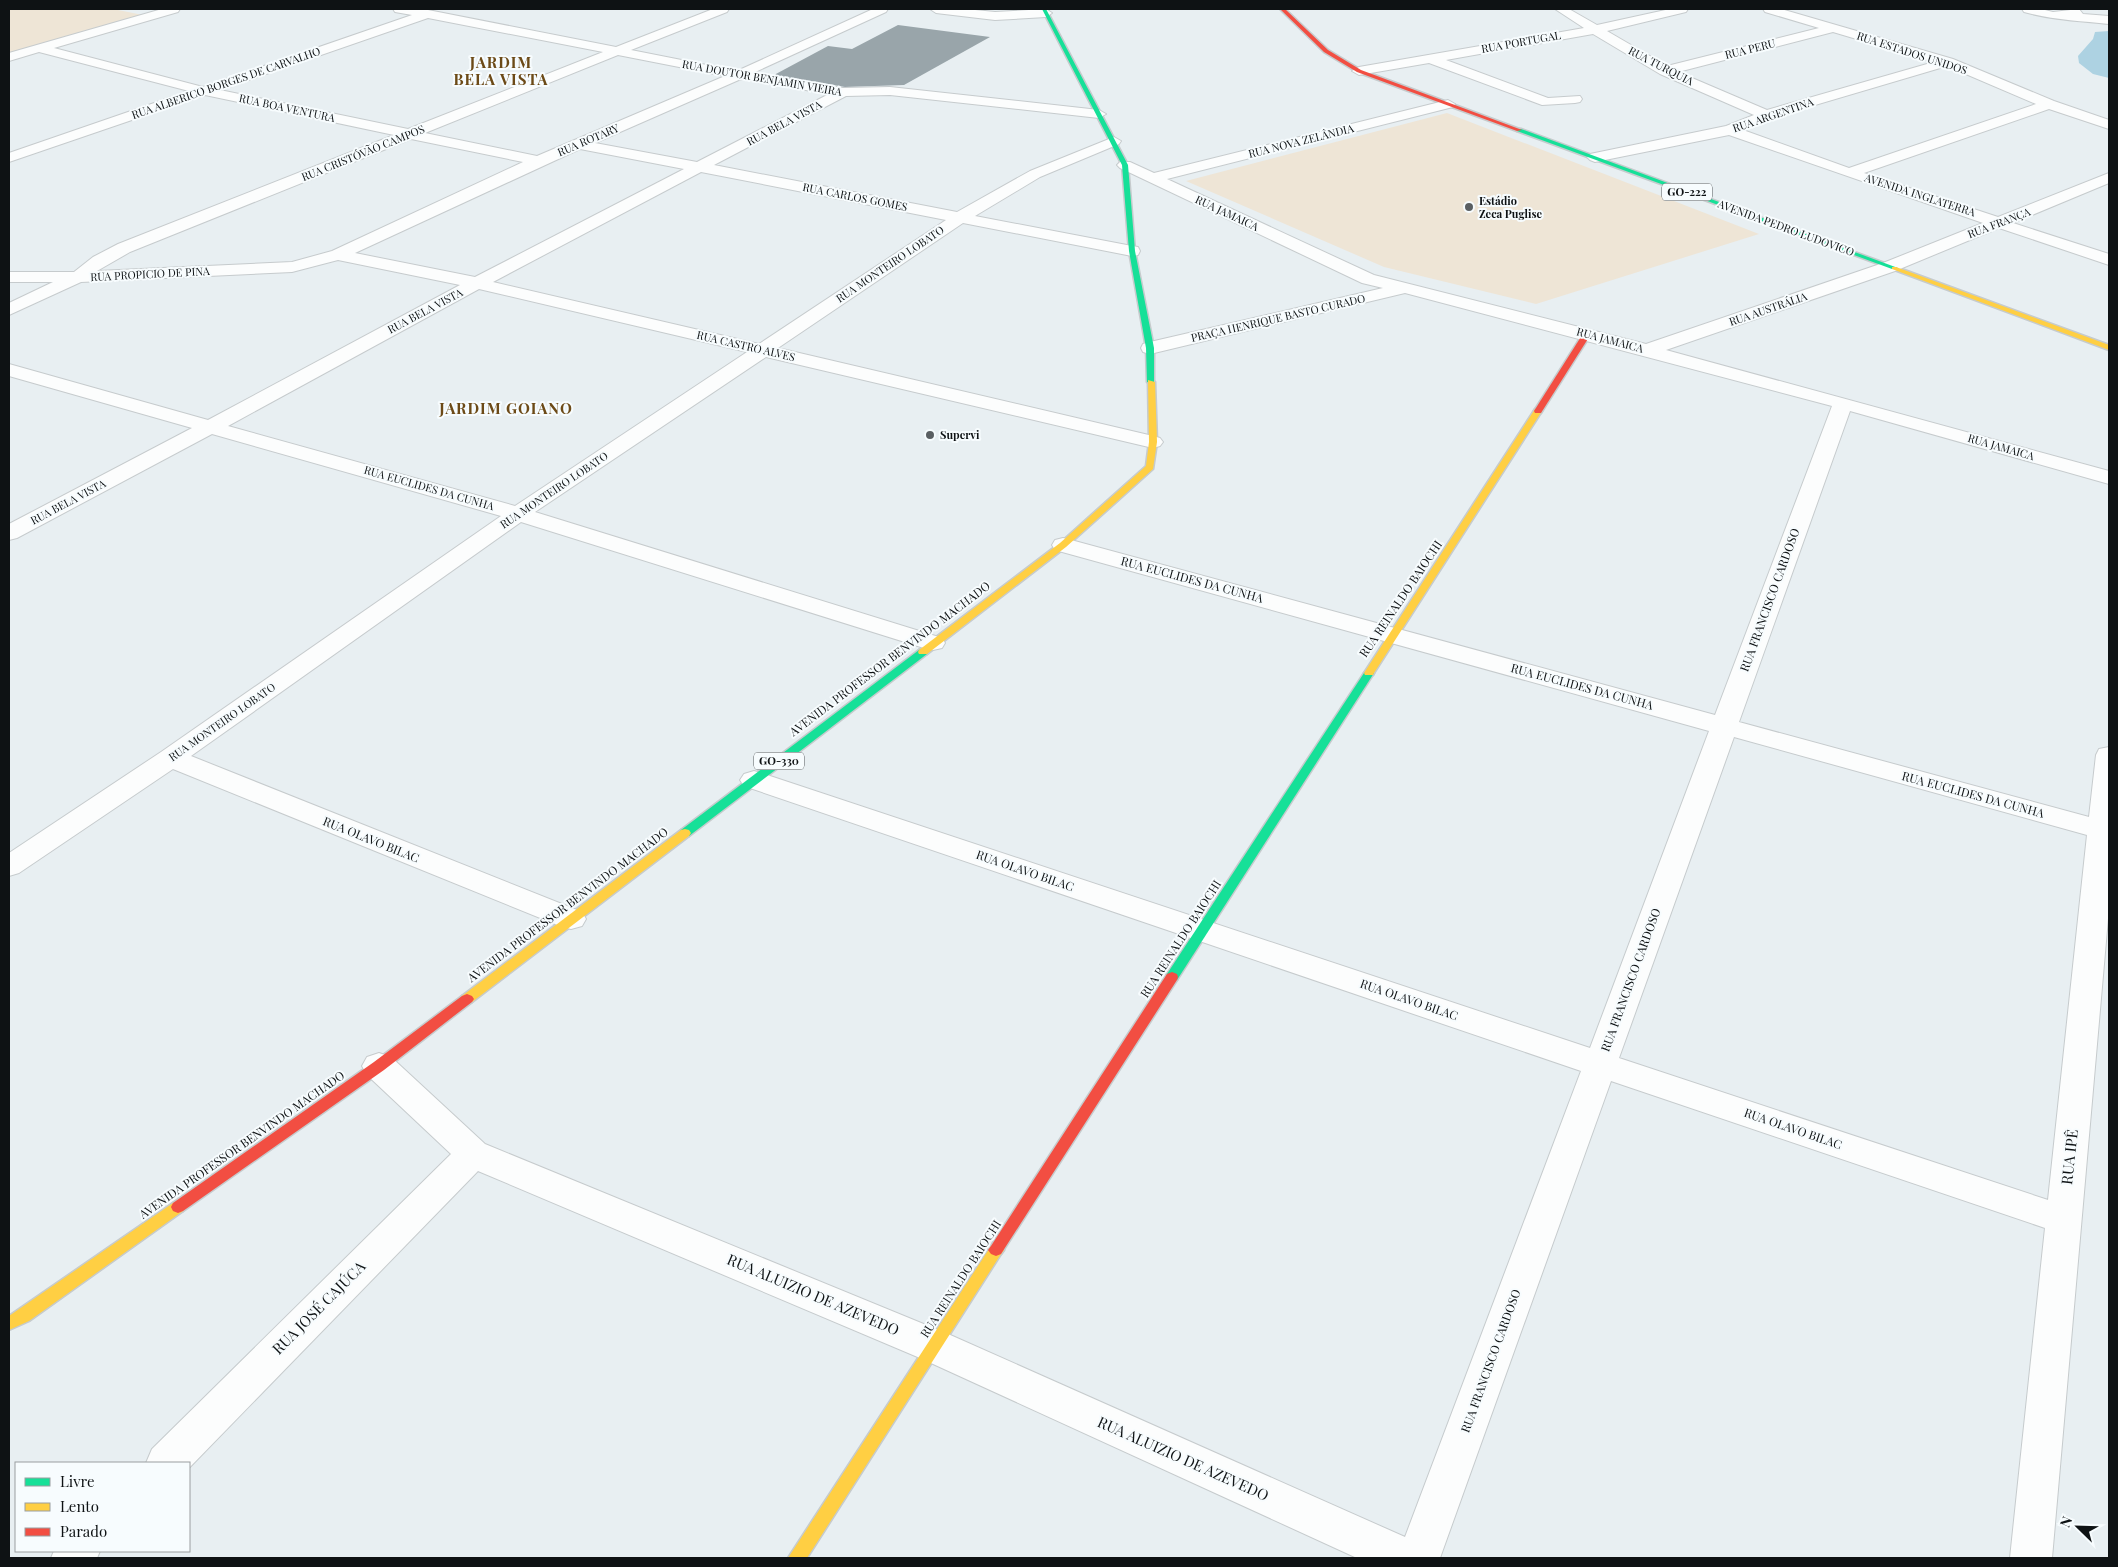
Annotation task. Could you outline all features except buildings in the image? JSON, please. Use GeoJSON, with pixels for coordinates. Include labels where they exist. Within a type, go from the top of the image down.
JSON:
{"type":"FeatureCollection","features":[{"type":"Feature","properties":{"kind":"main road","name":"AVENIDA PEDRO LUDOVICO"},"geometry":{"type":"LineString","coordinates":[[1282,9],[1326,51],[1359,72],[2109,348]]}},
{"type":"Feature","properties":{"kind":"main road","name":"AVENIDA PROFESSOR BENVINDO MACHADO"},"geometry":{"type":"LineString","coordinates":[[9,1323],[23,1316],[378,1066],[1063,545],[1150,466],[1153,442],[1150,348],[1132,251],[1125,165],[1045,11]]}},
{"type":"Feature","properties":{"kind":"main road","name":"RUA REINALDO BAIOCHI"},"geometry":{"type":"LineString","coordinates":[[797,1558],[1393,635],[1450,551],[1488,487],[1587,334]]}},
{"type":"Feature","properties":{"kind":"street"},"geometry":{"type":"LineString","coordinates":[[9,57],[174,9]]}},
{"type":"Feature","properties":{"kind":"street","name":"RUA DOUTOR BENJAMIN VIEIRA"},"geometry":{"type":"LineString","coordinates":[[400,9],[616,52],[843,92],[890,91],[1099,114]]}},
{"type":"Feature","properties":{"kind":"street","name":"RUA ALBERICO BORGES DE CARVALHO"},"geometry":{"type":"LineString","coordinates":[[9,158],[444,9]]}},
{"type":"Feature","properties":{"kind":"street","name":"RUA CRISTÓVÃO CAMPOS"},"geometry":{"type":"LineString","coordinates":[[9,310],[78,277],[124,248],[723,9]]}},
{"type":"Feature","properties":{"kind":"street","name":"RUA ROTARY"},"geometry":{"type":"LineString","coordinates":[[292,267],[338,255],[538,161],[739,75],[882,9]]}},
{"type":"Feature","properties":{"kind":"street"},"geometry":{"type":"LineString","coordinates":[[936,9],[995,16],[1045,11]]}},
{"type":"Feature","properties":{"kind":"street","name":"RUA TURQUIA"},"geometry":{"type":"LineString","coordinates":[[1561,9],[1593,30],[1665,71],[1766,115]]}},
{"type":"Feature","properties":{"kind":"street","name":"RUA PORTUGAL"},"geometry":{"type":"LineString","coordinates":[[1359,72],[1593,30],[1644,20],[1682,9]]}},
{"type":"Feature","properties":{"kind":"street","name":"RUA ESTADOS UNIDOS"},"geometry":{"type":"LineString","coordinates":[[1769,9],[1948,62],[2049,104],[2109,125]]}},
{"type":"Feature","properties":{"kind":"street"},"geometry":{"type":"LineString","coordinates":[[2026,9],[2044,15],[2072,12],[2109,16]]}},
{"type":"Feature","properties":{"kind":"street"},"geometry":{"type":"LineString","coordinates":[[2072,12],[2109,20]]}},
{"type":"Feature","properties":{"kind":"street","name":"RUA PERU"},"geometry":{"type":"LineString","coordinates":[[1665,71],[1834,28]]}},
{"type":"Feature","properties":{"kind":"street","name":"RUA BOA VENTURA"},"geometry":{"type":"LineString","coordinates":[[38,48],[204,91],[538,161]]}},
{"type":"Feature","properties":{"kind":"street"},"geometry":{"type":"LineString","coordinates":[[1430,59],[1547,102],[1575,98]]}},
{"type":"Feature","properties":{"kind":"street","name":"RUA ARGENTINA"},"geometry":{"type":"LineString","coordinates":[[1595,158],[1730,130],[1766,115],[1948,62]]}},
{"type":"Feature","properties":{"kind":"street","name":"RUA BELA VISTA"},"geometry":{"type":"LineString","coordinates":[[9,533],[477,283],[843,92]]}},
{"type":"Feature","properties":{"kind":"street","name":"RUA NOVA ZELÂNDIA"},"geometry":{"type":"LineString","coordinates":[[1153,178],[1448,104]]}},
{"type":"Feature","properties":{"kind":"street"},"geometry":{"type":"LineString","coordinates":[[1849,172],[2049,104]]}},
{"type":"Feature","properties":{"kind":"street","name":"AVENIDA INGLATERRA"},"geometry":{"type":"LineString","coordinates":[[1730,130],[2109,260]]}},
{"type":"Feature","properties":{"kind":"street","name":"RUA MONTEIRO LOBATO"},"geometry":{"type":"LineString","coordinates":[[9,866],[171,758],[518,514],[961,217],[1035,174],[1114,141]]}},
{"type":"Feature","properties":{"kind":"street","name":"RUA CARLOS GOMES"},"geometry":{"type":"LineString","coordinates":[[579,144],[1132,251]]}},
{"type":"Feature","properties":{"kind":"street","name":"RUA JAMAICA"},"geometry":{"type":"LineString","coordinates":[[1125,165],[1368,279],[1648,350],[2109,478]]}},
{"type":"Feature","properties":{"kind":"street","name":"RUA FRANÇA"},"geometry":{"type":"LineString","coordinates":[[1889,266],[2109,178]]}},
{"type":"Feature","properties":{"kind":"street"},"geometry":{"type":"LineString","coordinates":[[2090,187],[2109,193]]}},
{"type":"Feature","properties":{"kind":"street","name":"RUA CASTRO ALVES"},"geometry":{"type":"LineString","coordinates":[[338,255],[477,283],[1153,442]]}},
{"type":"Feature","properties":{"kind":"street","name":"RUA AUSTRÁLIA"},"geometry":{"type":"LineString","coordinates":[[1648,350],[1889,266]]}},
{"type":"Feature","properties":{"kind":"street","name":"RUA PROPICIO DE PINA"},"geometry":{"type":"LineString","coordinates":[[9,277],[78,277],[292,267]]}},
{"type":"Feature","properties":{"kind":"street","name":"PRAÇA HENRIQUE BASTO CURADO"},"geometry":{"type":"LineString","coordinates":[[1150,348],[1406,288]]}},
{"type":"Feature","properties":{"kind":"street","name":"RUA EUCLIDES DA CUNHA"},"geometry":{"type":"LineString","coordinates":[[9,370],[518,514],[933,643]]}},
{"type":"Feature","properties":{"kind":"street","name":"RUA FRANCISCO CARDOSO"},"geometry":{"type":"LineString","coordinates":[[1419,1558],[1843,403]]}},
{"type":"Feature","properties":{"kind":"street","name":"RUA EUCLIDES DA CUNHA"},"geometry":{"type":"LineString","coordinates":[[1063,545],[2102,830]]}},
{"type":"Feature","properties":{"kind":"street","name":"RUA IPÊ"},"geometry":{"type":"LineString","coordinates":[[2031,1558],[2109,755]]}},
{"type":"Feature","properties":{"kind":"street","name":"RUA OLAVO BILAC"},"geometry":{"type":"LineString","coordinates":[[171,758],[571,919]]}},
{"type":"Feature","properties":{"kind":"street","name":"RUA OLAVO BILAC"},"geometry":{"type":"LineString","coordinates":[[754,780],[2064,1220]]}},
{"type":"Feature","properties":{"kind":"street","name":"RUA ALUIZIO DE AZEVEDO"},"geometry":{"type":"LineString","coordinates":[[378,1066],[472,1154],[934,1346],[1404,1558]]}},
{"type":"Feature","properties":{"kind":"street","name":"RUA JOSÉ CAJÚCA"},"geometry":{"type":"LineString","coordinates":[[167,1462],[472,1154]]}},
{"type":"Feature","properties":{"kind":"shaded area"},"geometry":{"type":"Polygon","coordinates":[[[9,9],[113,9],[143,15],[9,54],[9,9]]]}},
{"type":"Feature","properties":{"kind":"shaded area","name":"Estádio Zeca Puglise"},"geometry":{"type":"Polygon","coordinates":[[[1447,113],[1759,234],[1536,304],[1384,267],[1186,181],[1447,113]]]}},
{"type":"Feature","properties":{"kind":"water"},"geometry":{"type":"Polygon","coordinates":[[[2109,31],[2109,78],[2093,74],[2079,63],[2078,56],[2093,39],[2095,32],[2109,31]]]}},
{"type":"Feature","properties":{"kind":"traffic: fast"},"geometry":{"type":"LineString","coordinates":[[1044,9],[1125,165],[1132,251],[1150,348],[1151,382]]}},
{"type":"Feature","properties":{"kind":"traffic: fast"},"geometry":{"type":"LineString","coordinates":[[1519,130],[1894,268]]}},
{"type":"Feature","properties":{"kind":"traffic: fast"},"geometry":{"type":"LineString","coordinates":[[685,833],[923,652]]}},
{"type":"Feature","properties":{"kind":"traffic: fast"},"geometry":{"type":"LineString","coordinates":[[1172,977],[1369,673]]}},
{"type":"Feature","properties":{"kind":"traffic: slow"},"geometry":{"type":"LineString","coordinates":[[1894,268],[2109,348]]}},
{"type":"Feature","properties":{"kind":"traffic: slow"},"geometry":{"type":"LineString","coordinates":[[923,652],[1063,545],[1150,467],[1153,442],[1151,382]]}},
{"type":"Feature","properties":{"kind":"traffic: slow"},"geometry":{"type":"LineString","coordinates":[[1369,673],[1538,411]]}},
{"type":"Feature","properties":{"kind":"traffic: slow"},"geometry":{"type":"LineString","coordinates":[[467,999],[685,833]]}},
{"type":"Feature","properties":{"kind":"traffic: slow"},"geometry":{"type":"LineString","coordinates":[[9,1323],[23,1316],[178,1207]]}},
{"type":"Feature","properties":{"kind":"traffic: slow"},"geometry":{"type":"LineString","coordinates":[[797,1558],[996,1250]]}},
{"type":"Feature","properties":{"kind":"traffic: jam"},"geometry":{"type":"LineString","coordinates":[[1282,9],[1326,51],[1359,71],[1519,130]]}},
{"type":"Feature","properties":{"kind":"traffic: jam"},"geometry":{"type":"LineString","coordinates":[[1538,411],[1587,334]]}},
{"type":"Feature","properties":{"kind":"traffic: jam"},"geometry":{"type":"LineString","coordinates":[[996,1250],[1172,977]]}},
{"type":"Feature","properties":{"kind":"traffic: jam"},"geometry":{"type":"LineString","coordinates":[[178,1207],[379,1066],[467,999]]}},
{"type":"Feature","properties":{"kind":"place","name":"Estádio Zeca Puglise"},"geometry":{"type":"Point","coordinates":[1469,207]}},
{"type":"Feature","properties":{"kind":"place","name":"Supervi"},"geometry":{"type":"Point","coordinates":[930,435]}},
{"type":"Feature","properties":{"kind":"district","name":"JARDIM BELA VISTA"},"geometry":{"type":"Point","coordinates":[501,72]}},
{"type":"Feature","properties":{"kind":"district","name":"JARDIM GOIANO"},"geometry":{"type":"Point","coordinates":[506,409]}}]}
